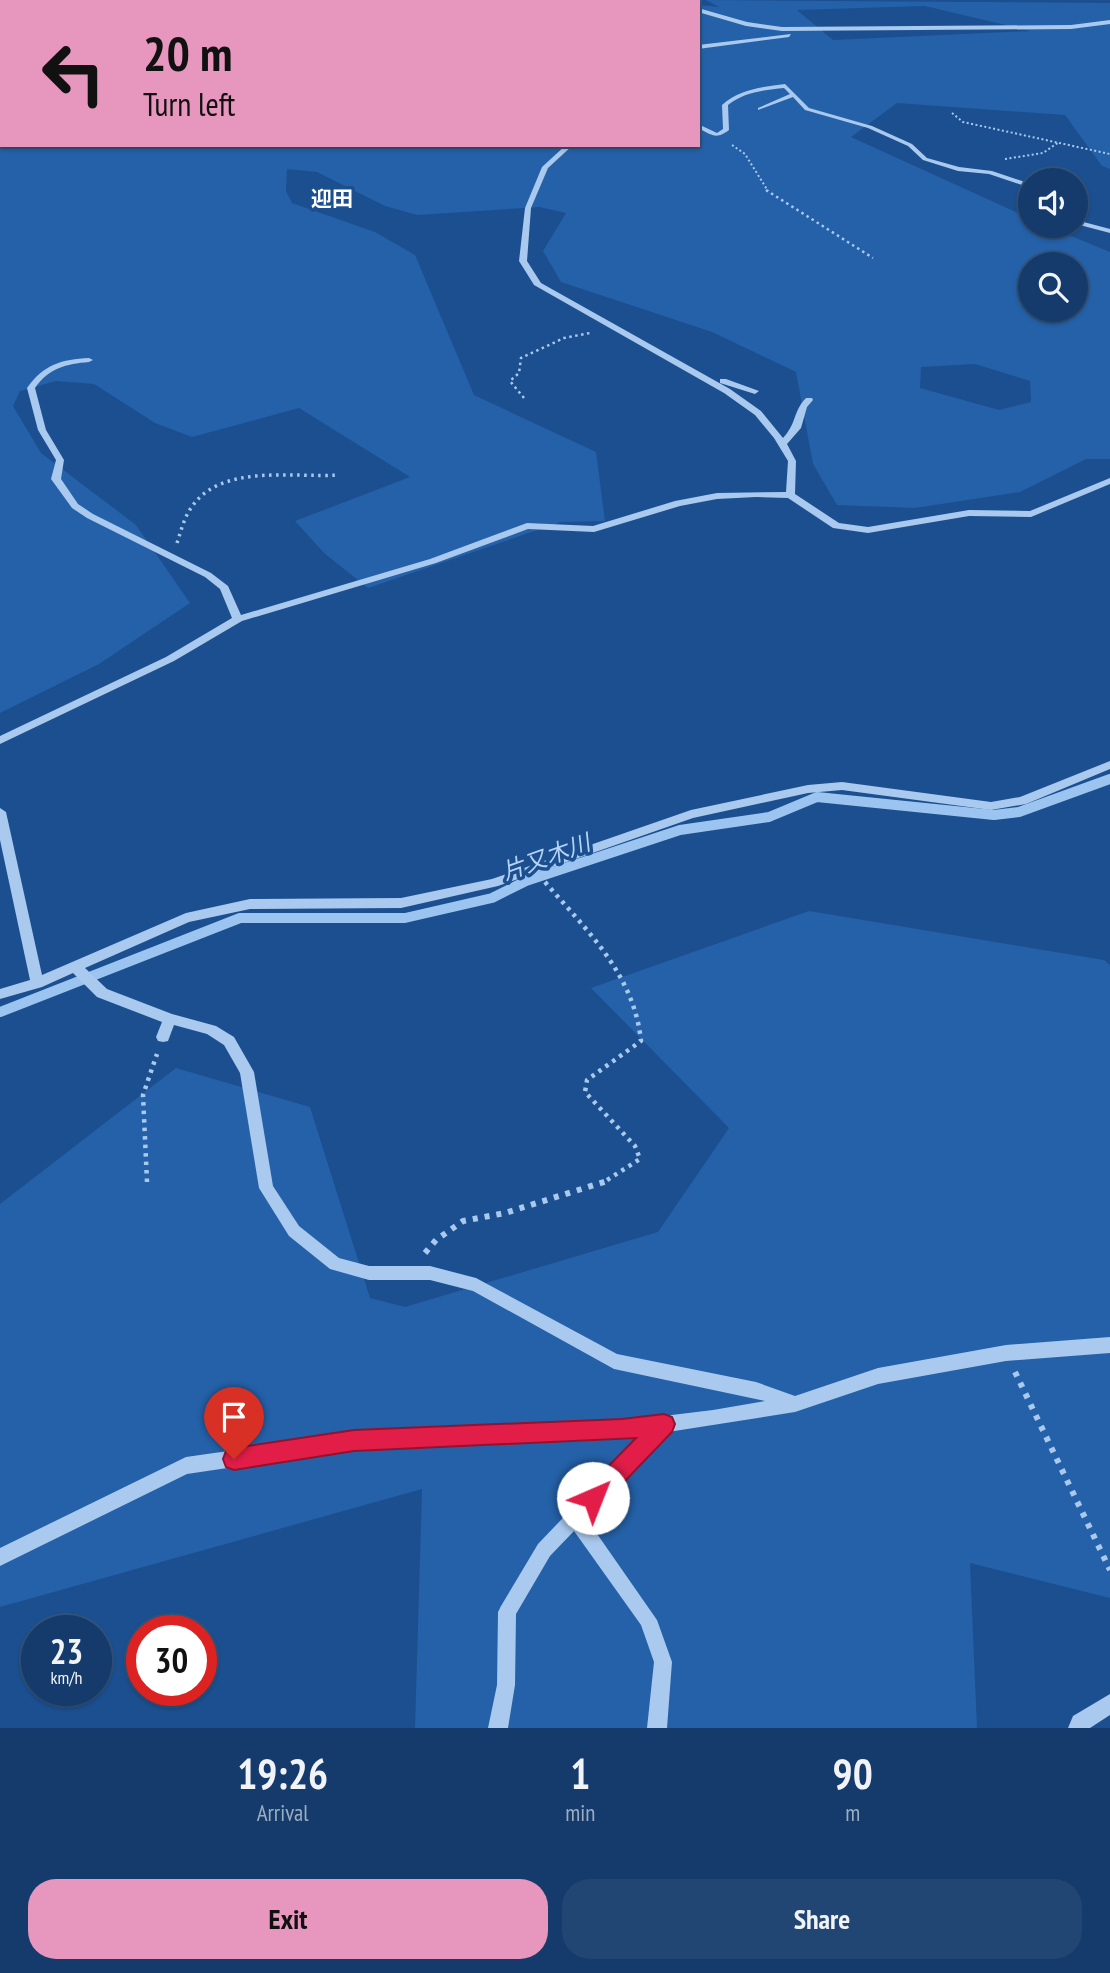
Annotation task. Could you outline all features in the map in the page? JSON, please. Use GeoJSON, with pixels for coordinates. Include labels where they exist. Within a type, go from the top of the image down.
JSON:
{"type":"FeatureCollection","features":[{"type":"Feature","properties":{"kind":"street"},"geometry":{"type":"LineString","coordinates":[[700,11],[746,24],[824,31],[1070,27],[1110,22]]}},
{"type":"Feature","properties":{"kind":"street"},"geometry":{"type":"LineString","coordinates":[[700,47],[824,31]]}},
{"type":"Feature","properties":{"kind":"street"},"geometry":{"type":"LineString","coordinates":[[700,127],[717,135],[726,130],[725,105],[730,100],[765,88],[785,86],[816,114],[870,127],[910,145],[925,159],[958,169],[989,172],[1018,182]]}},
{"type":"Feature","properties":{"kind":"street"},"geometry":{"type":"LineString","coordinates":[[760,109],[793,95]]}},
{"type":"Feature","properties":{"kind":"street"},"geometry":{"type":"LineString","coordinates":[[568,147],[545,167],[528,208],[523,261],[538,285],[615,331],[727,391],[758,413],[782,443],[792,461],[790,495]]}},
{"type":"Feature","properties":{"kind":"street"},"geometry":{"type":"LineString","coordinates":[[1088,225],[1110,231]]}},
{"type":"Feature","properties":{"kind":"street"},"geometry":{"type":"LineString","coordinates":[[89,360],[56,364],[39,374],[31,388],[43,430],[60,460],[56,480],[83,511],[208,575],[224,588],[238,619]]}},
{"type":"Feature","properties":{"kind":"street"},"geometry":{"type":"LineString","coordinates":[[692,372],[755,391]]}},
{"type":"Feature","properties":{"kind":"street"},"geometry":{"type":"LineString","coordinates":[[782,443],[797,428],[803,406],[808,400]]}},
{"type":"Feature","properties":{"kind":"street"},"geometry":{"type":"LineString","coordinates":[[0,740],[26,725],[170,659],[238,619],[433,561],[527,526],[594,528],[678,503],[717,496],[790,495],[836,526],[868,530],[969,513],[1031,514],[1049,509],[1110,481]]}},
{"type":"Feature","properties":{"kind":"street"},"geometry":{"type":"LineString","coordinates":[[0,994],[79,969],[186,918],[250,904],[411,901],[494,883],[691,814],[808,789],[842,786],[991,806],[1022,801],[1110,765]]}},
{"type":"Feature","properties":{"kind":"street"},"geometry":{"type":"LineString","coordinates":[[0,812],[37,983]]}},
{"type":"Feature","properties":{"kind":"street"},"geometry":{"type":"LineString","coordinates":[[79,969],[102,993],[170,1019],[211,1030],[229,1041],[247,1072],[266,1188],[294,1231],[335,1264],[369,1273],[430,1273],[476,1285],[614,1361],[756,1390],[795,1404]]}},
{"type":"Feature","properties":{"kind":"street"},"geometry":{"type":"LineString","coordinates":[[163,1037],[170,1019]]}},
{"type":"Feature","properties":{"kind":"street"},"geometry":{"type":"LineString","coordinates":[[0,1557],[186,1466],[354,1441],[622,1429],[664,1424],[795,1404],[878,1376],[1006,1353],[1110,1345]]}},
{"type":"Feature","properties":{"kind":"street"},"geometry":{"type":"LineString","coordinates":[[498,1728],[506,1685],[507,1612],[544,1550],[664,1424]]}},
{"type":"Feature","properties":{"kind":"street"},"geometry":{"type":"LineString","coordinates":[[575,1517],[648,1620],[663,1662],[657,1728]]}},
{"type":"Feature","properties":{"kind":"street"},"geometry":{"type":"LineString","coordinates":[[1078,1728],[1080,1723],[1110,1704]]}},
{"type":"Feature","properties":{"kind":"path"},"geometry":{"type":"LineString","coordinates":[[951,113],[963,122],[1110,154]]}},
{"type":"Feature","properties":{"kind":"path"},"geometry":{"type":"LineString","coordinates":[[717,135],[745,154],[767,191],[873,258]]}},
{"type":"Feature","properties":{"kind":"path"},"geometry":{"type":"LineString","coordinates":[[989,172],[989,166],[995,162],[1043,153],[1059,142]]}},
{"type":"Feature","properties":{"kind":"path"},"geometry":{"type":"LineString","coordinates":[[524,398],[510,381],[519,373],[518,364],[521,358],[564,338],[615,331]]}},
{"type":"Feature","properties":{"kind":"path"},"geometry":{"type":"LineString","coordinates":[[172,557],[193,504],[208,492],[232,481],[339,475]]}},
{"type":"Feature","properties":{"kind":"path"},"geometry":{"type":"LineString","coordinates":[[409,1273],[436,1240],[463,1221],[600,1185],[640,1159],[635,1146],[585,1092],[587,1080],[641,1041],[641,1021],[613,964],[551,889]]}},
{"type":"Feature","properties":{"kind":"path"},"geometry":{"type":"LineString","coordinates":[[146,1183],[143,1095],[163,1037]]}},
{"type":"Feature","properties":{"kind":"path"},"geometry":{"type":"LineString","coordinates":[[1006,1353],[1110,1570]]}},
{"type":"Feature","properties":{"kind":"shaded area"},"geometry":{"type":"Polygon","coordinates":[[[706,0],[1110,3],[1110,169],[1102,166],[1065,115],[897,103],[851,137],[1018,213],[1018,238],[1076,238],[1110,252],[1110,459],[1086,459],[1020,492],[915,508],[837,505],[813,464],[796,372],[712,332],[561,282],[543,251],[566,213],[539,207],[417,215],[385,206],[317,172],[287,169],[286,191],[292,203],[375,232],[415,255],[474,395],[596,452],[605,521],[561,522],[368,588],[324,553],[295,521],[410,477],[299,408],[192,437],[155,423],[94,384],[56,381],[20,391],[13,406],[41,453],[136,525],[190,603],[99,664],[0,713],[0,147],[700,147],[700,5],[719,7],[706,0]],[[925,6],[797,10],[833,40],[1031,31],[925,6]],[[975,364],[921,367],[920,388],[999,410],[1031,402],[1030,381],[975,364]]]}},
{"type":"Feature","properties":{"kind":"shaded area"},"geometry":{"type":"Polygon","coordinates":[[[809,911],[1104,960],[1110,965],[1110,1598],[970,1563],[977,1728],[415,1728],[422,1489],[0,1607],[0,1204],[176,1068],[310,1107],[370,1298],[405,1307],[658,1232],[729,1128],[591,988],[809,911]]]}},
{"type":"Feature","properties":{"kind":"waterway","name":"片又木川"},"geometry":{"type":"LineString","coordinates":[[0,1012],[240,918],[405,918],[492,898],[526,881],[680,830],[769,817],[817,797],[994,815],[1019,812],[1110,779]]}},
{"type":"Feature","properties":{"kind":"district","name":"迎田"},"geometry":{"type":"Point","coordinates":[332,199]}},
{"type":"Feature","properties":{"kind":"route"},"geometry":{"type":"LineString","coordinates":[[234,1459],[354,1441],[460,1434],[622,1429],[664,1424],[593,1498]]}}]}
